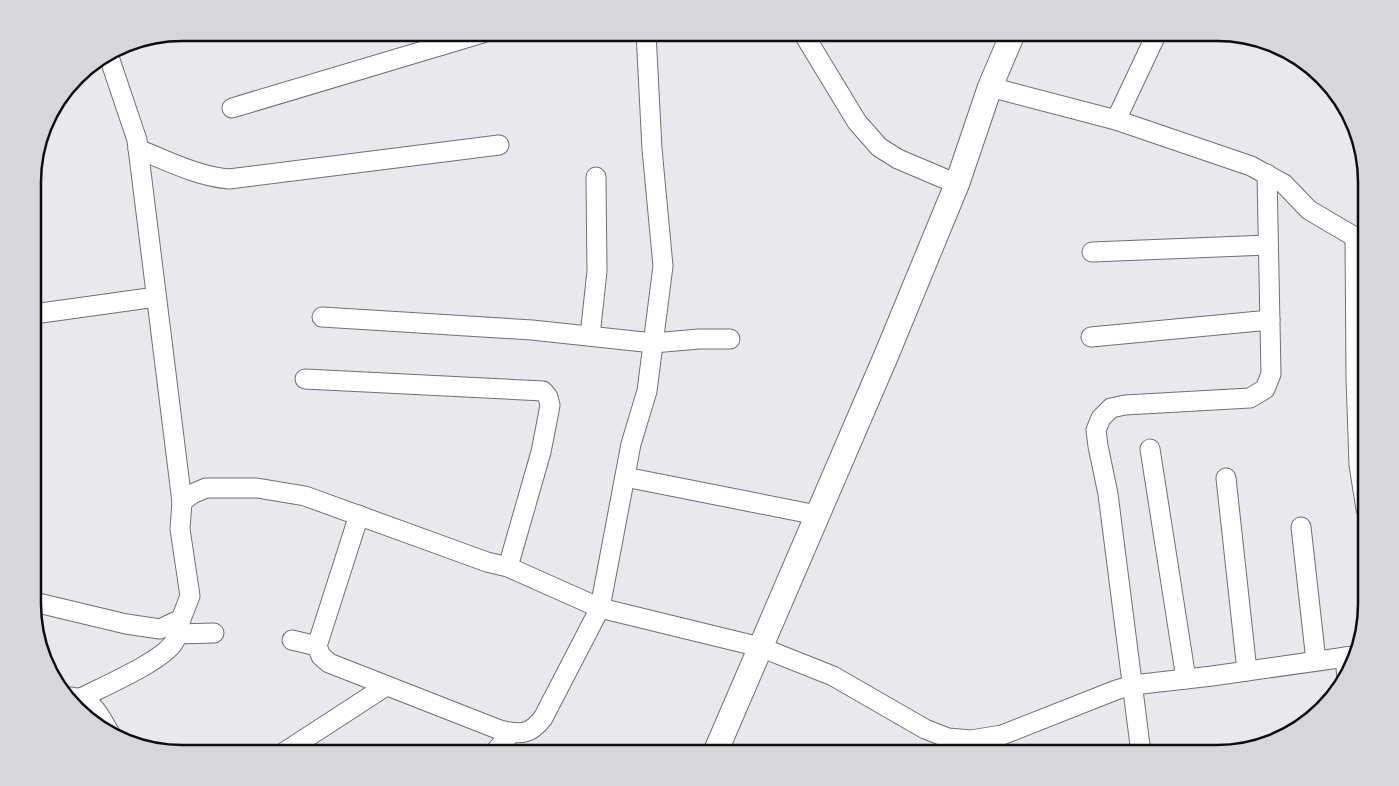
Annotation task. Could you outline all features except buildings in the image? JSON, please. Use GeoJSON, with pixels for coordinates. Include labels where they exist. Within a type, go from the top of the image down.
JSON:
{"type":"FeatureCollection","features":[{"type":"Feature","properties":{"kind":"street"},"geometry":{"type":"LineString","coordinates":[[232,108],[453,41]]}},
{"type":"Feature","properties":{"kind":"street"},"geometry":{"type":"LineString","coordinates":[[359,515],[317,646],[321,656],[330,663],[500,730],[515,734],[524,732],[537,725],[543,718],[600,608],[631,444],[647,391],[663,266],[652,149],[646,41]]}},
{"type":"Feature","properties":{"kind":"street"},"geometry":{"type":"LineString","coordinates":[[808,41],[857,122],[879,147],[898,159],[957,184]]}},
{"type":"Feature","properties":{"kind":"street"},"geometry":{"type":"LineString","coordinates":[[719,744],[886,356],[957,184],[990,87],[1009,41]]}},
{"type":"Feature","properties":{"kind":"street"},"geometry":{"type":"LineString","coordinates":[[1116,120],[1153,41]]}},
{"type":"Feature","properties":{"kind":"street"},"geometry":{"type":"LineString","coordinates":[[76,697],[147,664],[165,652],[175,641],[190,596],[180,529],[182,502],[137,140],[110,61]]}},
{"type":"Feature","properties":{"kind":"street"},"geometry":{"type":"LineString","coordinates":[[990,87],[1116,120],[1251,166],[1284,184],[1309,210],[1357,235]]}},
{"type":"Feature","properties":{"kind":"street"},"geometry":{"type":"LineString","coordinates":[[138,149],[195,172],[229,179],[499,145]]}},
{"type":"Feature","properties":{"kind":"street"},"geometry":{"type":"LineString","coordinates":[[1140,744],[1108,494],[1096,430],[1101,418],[1110,408],[1125,404],[1250,398],[1265,389],[1271,374],[1266,174]]}},
{"type":"Feature","properties":{"kind":"street"},"geometry":{"type":"LineString","coordinates":[[590,336],[597,271],[596,177]]}},
{"type":"Feature","properties":{"kind":"street"},"geometry":{"type":"LineString","coordinates":[[1092,252],[1268,246]]}},
{"type":"Feature","properties":{"kind":"street"},"geometry":{"type":"LineString","coordinates":[[41,313],[156,297]]}},
{"type":"Feature","properties":{"kind":"street"},"geometry":{"type":"LineString","coordinates":[[322,317],[532,330],[653,343],[730,338]]}},
{"type":"Feature","properties":{"kind":"street"},"geometry":{"type":"LineString","coordinates":[[1091,337],[1270,320]]}},
{"type":"Feature","properties":{"kind":"street"},"geometry":{"type":"LineString","coordinates":[[1357,350],[1357,407]]}},
{"type":"Feature","properties":{"kind":"street"},"geometry":{"type":"LineString","coordinates":[[305,379],[543,392],[548,397],[550,405],[548,416],[508,567]]}},
{"type":"Feature","properties":{"kind":"street"},"geometry":{"type":"LineString","coordinates":[[1150,449],[1186,679]]}},
{"type":"Feature","properties":{"kind":"street"},"geometry":{"type":"LineString","coordinates":[[625,477],[817,515]]}},
{"type":"Feature","properties":{"kind":"street"},"geometry":{"type":"LineString","coordinates":[[1226,478],[1247,671]]}},
{"type":"Feature","properties":{"kind":"street"},"geometry":{"type":"LineString","coordinates":[[182,502],[192,494],[206,488],[257,488],[305,496],[487,562],[508,567],[600,608],[760,647],[833,676],[948,744]]}},
{"type":"Feature","properties":{"kind":"street"},"geometry":{"type":"LineString","coordinates":[[1301,527],[1316,661]]}},
{"type":"Feature","properties":{"kind":"street"},"geometry":{"type":"LineString","coordinates":[[41,604],[126,624],[160,629],[179,627],[214,633]]}},
{"type":"Feature","properties":{"kind":"street"},"geometry":{"type":"LineString","coordinates":[[292,640],[317,646]]}},
{"type":"Feature","properties":{"kind":"street"},"geometry":{"type":"LineString","coordinates":[[957,744],[1002,735],[1116,690],[1133,686],[1348,656]]}},
{"type":"Feature","properties":{"kind":"street"},"geometry":{"type":"LineString","coordinates":[[297,745],[386,686]]}},
{"type":"Feature","properties":{"kind":"street"},"geometry":{"type":"LineString","coordinates":[[79,700],[93,706],[101,719]]}},
{"type":"Feature","properties":{"kind":"street"},"geometry":{"type":"LineString","coordinates":[[501,745],[511,733]]}}]}
